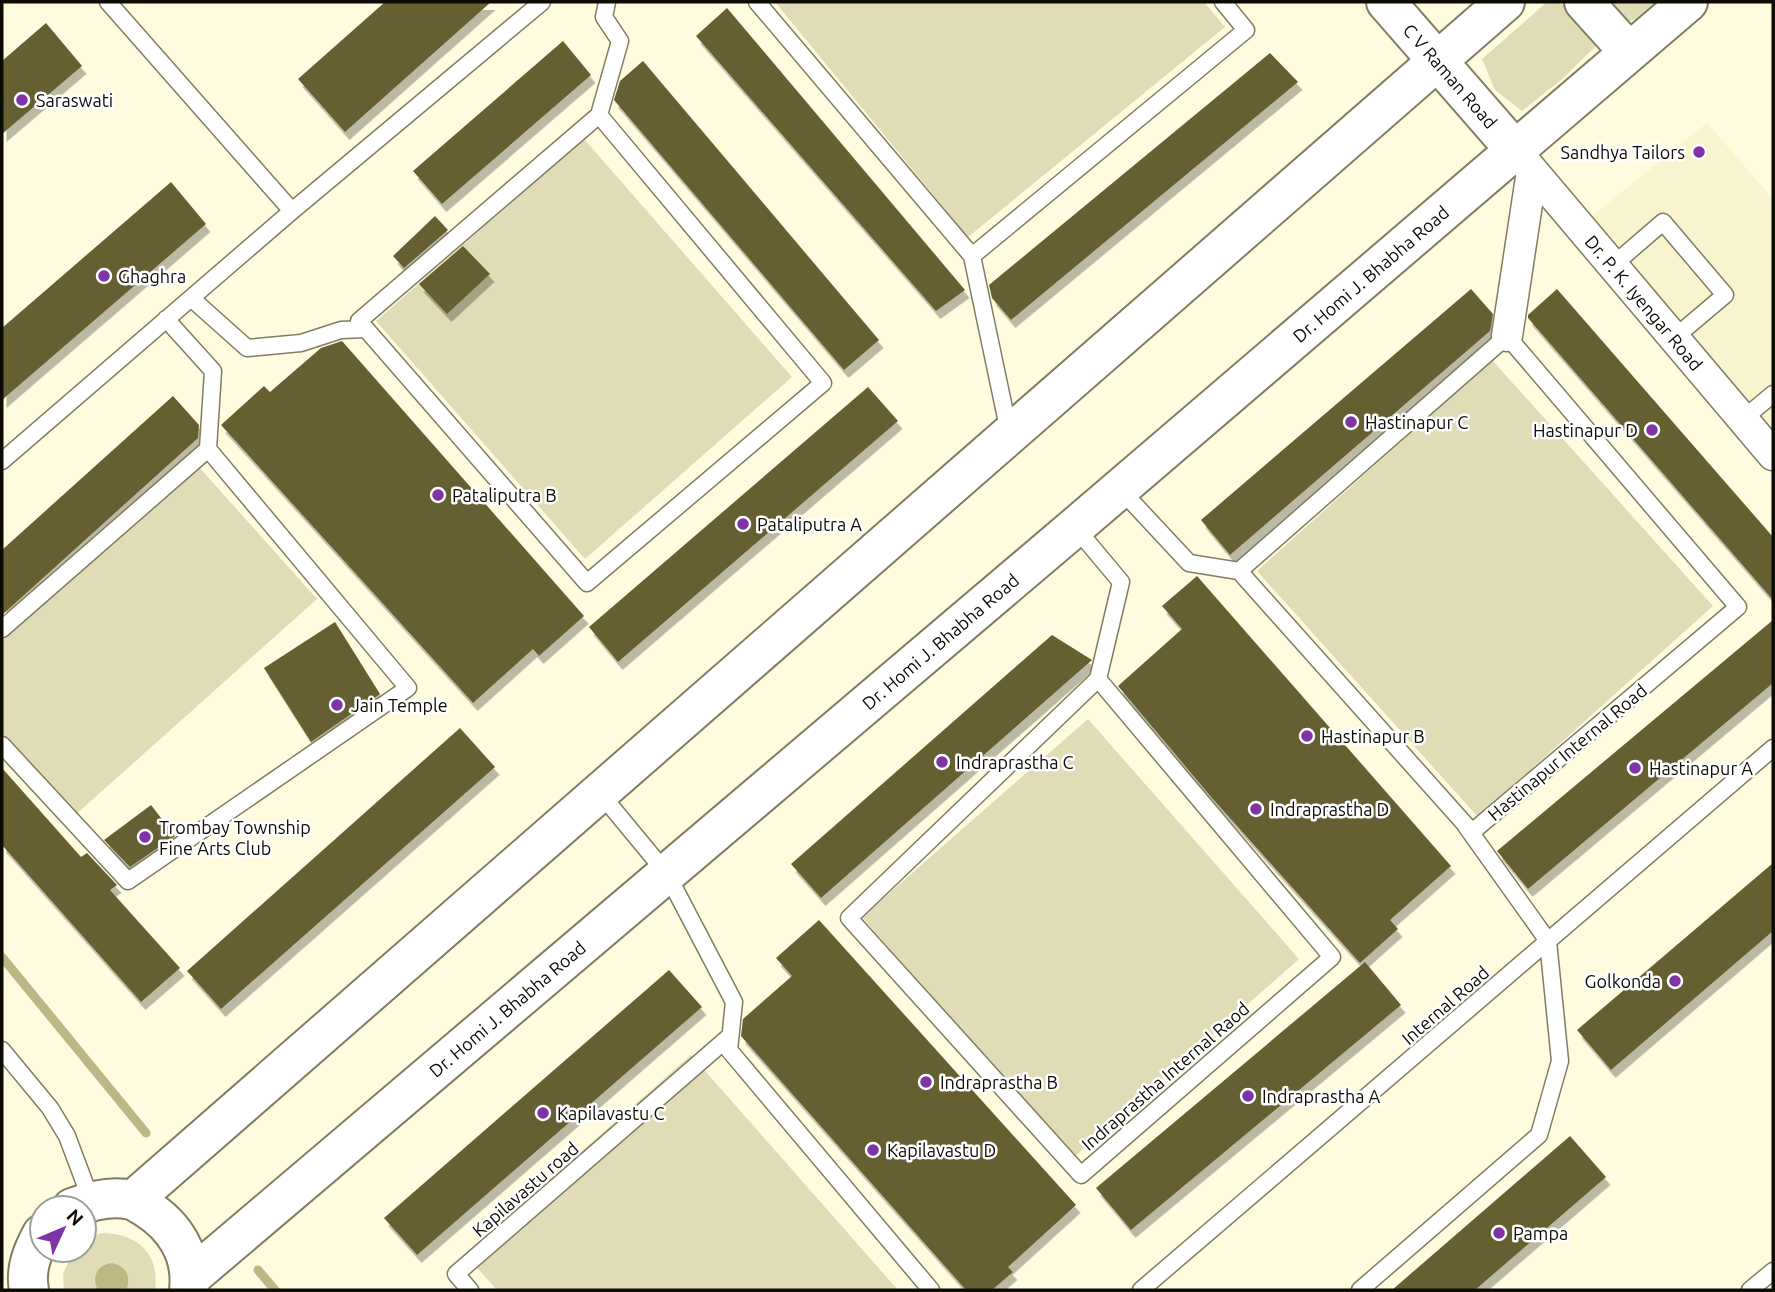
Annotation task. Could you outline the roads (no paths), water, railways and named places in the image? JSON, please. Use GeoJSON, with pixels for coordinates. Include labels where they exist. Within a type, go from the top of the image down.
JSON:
{"type":"FeatureCollection","features":[{"type":"Feature","properties":{"kind":"street","name":"C V Raman Road"},"geometry":{"type":"LineString","coordinates":[[1386,2],[1524,161]]}},
{"type":"Feature","properties":{"kind":"street"},"geometry":{"type":"LineString","coordinates":[[133,1200],[1505,2]]}},
{"type":"Feature","properties":{"kind":"street"},"geometry":{"type":"LineString","coordinates":[[1584,2],[1629,52]]}},
{"type":"Feature","properties":{"kind":"street","name":"Dr. Homi J. Bhabha Road"},"geometry":{"type":"LineString","coordinates":[[190,1284],[1120,489],[1524,161],[1629,52],[1688,2]]}},
{"type":"Feature","properties":{"kind":"street"},"geometry":{"type":"LineString","coordinates":[[1507,336],[1524,161]]}},
{"type":"Feature","properties":{"kind":"street","name":"Dr. P. K. Iyengar Road"},"geometry":{"type":"LineString","coordinates":[[1524,161],[1773,456]]}},
{"type":"Feature","properties":{"kind":"street"},"geometry":{"type":"LineString","coordinates":[[98,1203],[133,1200],[160,1216],[176,1233],[186,1254],[190,1284]]}},
{"type":"Feature","properties":{"kind":"street"},"geometry":{"type":"LineString","coordinates":[[24,1287],[29,1264]]}},
{"type":"Feature","properties":{"kind":"lane"},"geometry":{"type":"LineString","coordinates":[[108,2],[292,211]]}},
{"type":"Feature","properties":{"kind":"lane"},"geometry":{"type":"LineString","coordinates":[[2,461],[292,211],[542,2]]}},
{"type":"Feature","properties":{"kind":"lane"},"geometry":{"type":"LineString","coordinates":[[599,116],[823,383],[587,583],[359,321],[599,116],[620,41],[604,17],[607,2]]}},
{"type":"Feature","properties":{"kind":"lane"},"geometry":{"type":"LineString","coordinates":[[757,2],[972,256],[1010,435]]}},
{"type":"Feature","properties":{"kind":"lane"},"geometry":{"type":"LineString","coordinates":[[972,256],[1246,30],[1223,2]]}},
{"type":"Feature","properties":{"kind":"lane"},"geometry":{"type":"LineString","coordinates":[[1612,266],[1663,222],[1726,295],[1674,338]]}},
{"type":"Feature","properties":{"kind":"lane"},"geometry":{"type":"LineString","coordinates":[[191,298],[247,348],[302,343],[341,330],[366,329]]}},
{"type":"Feature","properties":{"kind":"lane"},"geometry":{"type":"LineString","coordinates":[[2,745],[128,881],[408,688],[208,449],[213,371],[166,319]]}},
{"type":"Feature","properties":{"kind":"lane"},"geometry":{"type":"LineString","coordinates":[[1120,489],[1189,563],[1239,571],[1507,336]]}},
{"type":"Feature","properties":{"kind":"lane","name":"Hastinapur Internal Road"},"geometry":{"type":"LineString","coordinates":[[1239,571],[1472,832],[1738,607],[1507,336]]}},
{"type":"Feature","properties":{"kind":"lane"},"geometry":{"type":"LineString","coordinates":[[1743,419],[1773,394]]}},
{"type":"Feature","properties":{"kind":"lane"},"geometry":{"type":"LineString","coordinates":[[2,629],[208,449]]}},
{"type":"Feature","properties":{"kind":"lane"},"geometry":{"type":"LineString","coordinates":[[1075,527],[1121,582],[1098,679]]}},
{"type":"Feature","properties":{"kind":"lane","name":"Indraprastha Internal Raod"},"geometry":{"type":"LineString","coordinates":[[1098,679],[1332,957],[1080,1175],[849,918],[1098,679]]}},
{"type":"Feature","properties":{"kind":"lane","name":"Internal Road"},"geometry":{"type":"LineString","coordinates":[[1141,1290],[1773,748]]}},
{"type":"Feature","properties":{"kind":"lane"},"geometry":{"type":"LineString","coordinates":[[600,793],[667,874],[734,1002],[729,1050],[931,1290]]}},
{"type":"Feature","properties":{"kind":"lane"},"geometry":{"type":"LineString","coordinates":[[1360,1290],[1539,1135],[1560,1061],[1548,941],[1466,825]]}},
{"type":"Feature","properties":{"kind":"lane","name":"Kapilavastu road"},"geometry":{"type":"LineString","coordinates":[[470,1290],[456,1273],[730,1036]]}},
{"type":"Feature","properties":{"kind":"lane"},"geometry":{"type":"LineString","coordinates":[[2,1050],[50,1108],[67,1136],[79,1194]]}},
{"type":"Feature","properties":{"kind":"lane"},"geometry":{"type":"LineString","coordinates":[[1751,1290],[1773,1271]]}},
{"type":"Feature","properties":{"kind":"waterway"},"geometry":{"type":"LineString","coordinates":[[2,957],[146,1133]]}},
{"type":"Feature","properties":{"kind":"waterway"},"geometry":{"type":"LineString","coordinates":[[258,1270],[275,1290]]}},
{"type":"Feature","properties":{"kind":"place","name":"Saraswati"},"geometry":{"type":"Point","coordinates":[22,100]}},
{"type":"Feature","properties":{"kind":"place","name":"Sandhya Tailors"},"geometry":{"type":"Point","coordinates":[1699,152]}},
{"type":"Feature","properties":{"kind":"place","name":"Ghaghra"},"geometry":{"type":"Point","coordinates":[104,276]}},
{"type":"Feature","properties":{"kind":"place","name":"Hastinapur C"},"geometry":{"type":"Point","coordinates":[1351,422]}},
{"type":"Feature","properties":{"kind":"place","name":"Hastinapur D"},"geometry":{"type":"Point","coordinates":[1652,430]}},
{"type":"Feature","properties":{"kind":"place","name":"Pataliputra B"},"geometry":{"type":"Point","coordinates":[438,495]}},
{"type":"Feature","properties":{"kind":"place","name":"Pataliputra A"},"geometry":{"type":"Point","coordinates":[743,524]}},
{"type":"Feature","properties":{"kind":"place","name":"Jain Temple"},"geometry":{"type":"Point","coordinates":[337,705]}},
{"type":"Feature","properties":{"kind":"place","name":"Hastinapur B"},"geometry":{"type":"Point","coordinates":[1307,736]}},
{"type":"Feature","properties":{"kind":"place","name":"Indraprastha C"},"geometry":{"type":"Point","coordinates":[942,762]}},
{"type":"Feature","properties":{"kind":"place","name":"Hastinapur A"},"geometry":{"type":"Point","coordinates":[1635,768]}},
{"type":"Feature","properties":{"kind":"place","name":"Indraprastha D"},"geometry":{"type":"Point","coordinates":[1256,809]}},
{"type":"Feature","properties":{"kind":"place","name":"Trombay Township Fine Arts Club"},"geometry":{"type":"Point","coordinates":[145,837]}},
{"type":"Feature","properties":{"kind":"place","name":"Golkonda"},"geometry":{"type":"Point","coordinates":[1675,981]}},
{"type":"Feature","properties":{"kind":"place","name":"Indraprastha B"},"geometry":{"type":"Point","coordinates":[926,1082]}},
{"type":"Feature","properties":{"kind":"place","name":"Indraprastha A"},"geometry":{"type":"Point","coordinates":[1248,1096]}},
{"type":"Feature","properties":{"kind":"place","name":"Kapilavastu C"},"geometry":{"type":"Point","coordinates":[543,1113]}},
{"type":"Feature","properties":{"kind":"place","name":"Kapilavastu D"},"geometry":{"type":"Point","coordinates":[873,1150]}},
{"type":"Feature","properties":{"kind":"place","name":"Pampa"},"geometry":{"type":"Point","coordinates":[1499,1233]}}]}
